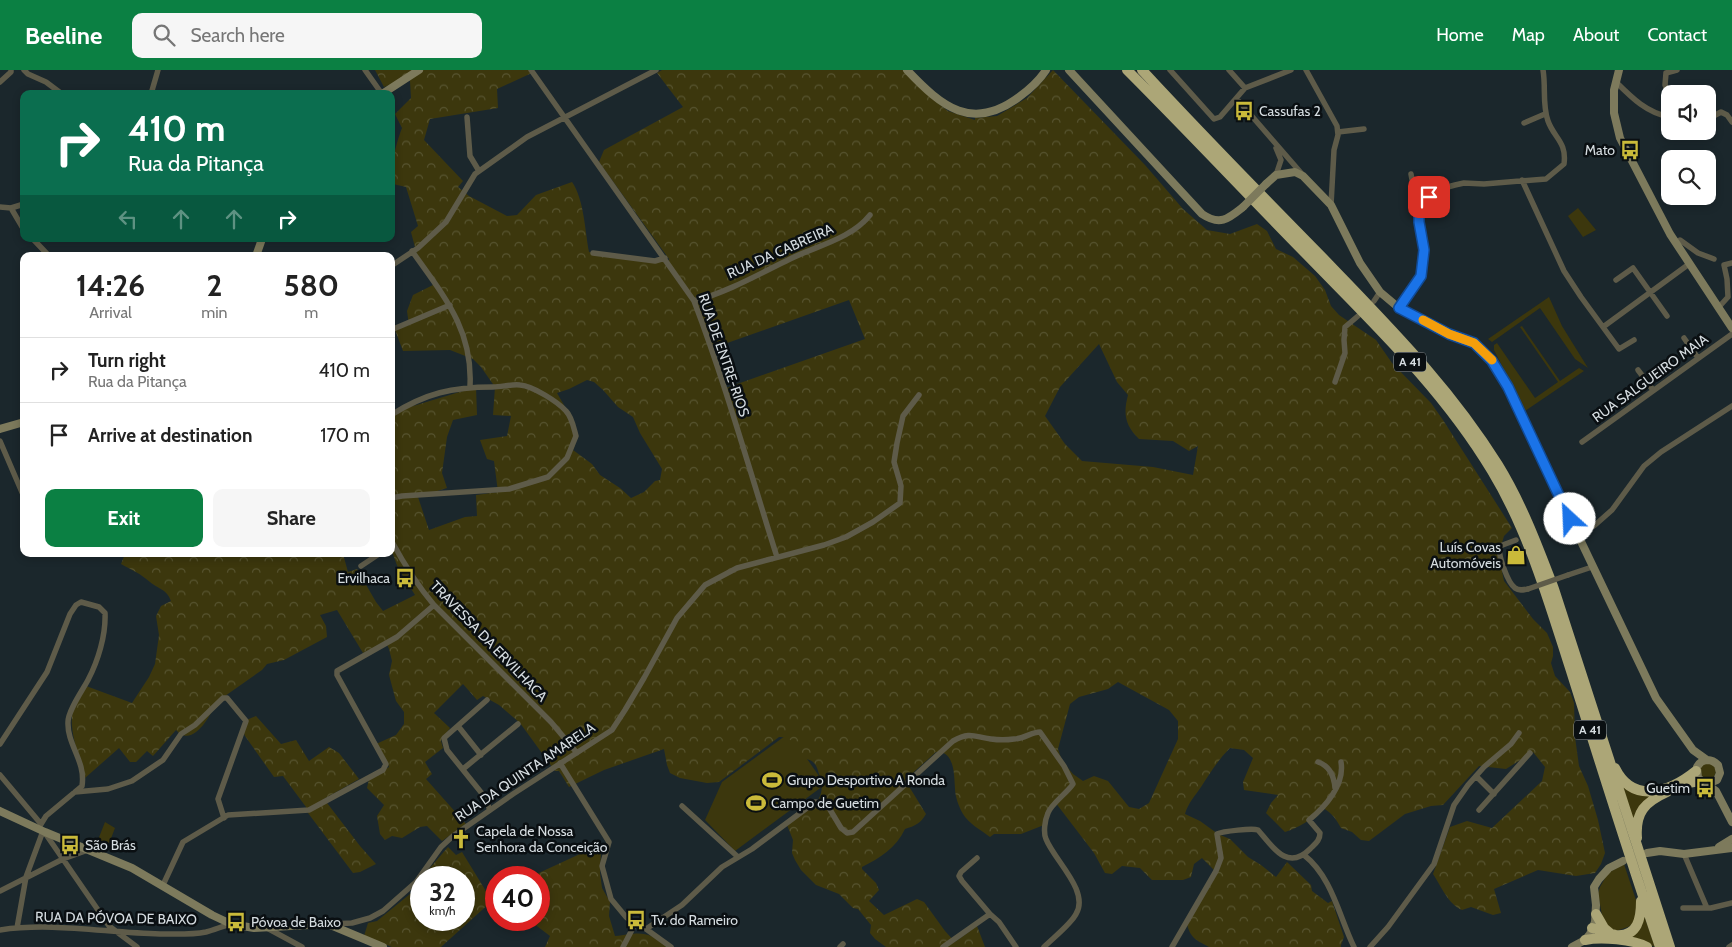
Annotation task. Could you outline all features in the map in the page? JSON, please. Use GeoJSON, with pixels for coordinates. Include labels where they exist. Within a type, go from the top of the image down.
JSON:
{"type":"FeatureCollection","features":[{"type":"Feature","properties":{"kind":"highway","name":"A 41"},"geometry":{"type":"LineString","coordinates":[[1127,70],[1389,339],[1433,389],[1492,471],[1510,504],[1545,591],[1640,890],[1660,947]]}},
{"type":"Feature","properties":{"kind":"highway","name":"A 41"},"geometry":{"type":"LineString","coordinates":[[1142,70],[1389,327],[1440,383],[1475,429],[1499,467],[1517,499],[1538,546],[1556,596],[1608,755],[1643,852],[1670,947]]}},
{"type":"Feature","properties":{"kind":"highway"},"geometry":{"type":"LineString","coordinates":[[1608,755],[1618,775],[1629,786],[1640,791],[1654,791],[1666,788],[1686,779],[1697,767]]}},
{"type":"Feature","properties":{"kind":"highway"},"geometry":{"type":"LineString","coordinates":[[1643,852],[1637,822],[1645,806],[1656,798],[1688,783],[1704,783]]}},
{"type":"Feature","properties":{"kind":"highway"},"geometry":{"type":"LineString","coordinates":[[1585,940],[1621,935],[1637,926],[1641,916],[1640,890]]}},
{"type":"Feature","properties":{"kind":"highway"},"geometry":{"type":"LineString","coordinates":[[1596,914],[1609,937]]}},
{"type":"Feature","properties":{"kind":"highway"},"geometry":{"type":"LineString","coordinates":[[1592,928],[1602,937],[1630,940],[1647,947]]}},
{"type":"Feature","properties":{"kind":"street"},"geometry":{"type":"LineString","coordinates":[[0,82],[12,70]]}},
{"type":"Feature","properties":{"kind":"street"},"geometry":{"type":"LineString","coordinates":[[24,70],[57,90]]}},
{"type":"Feature","properties":{"kind":"street"},"geometry":{"type":"LineString","coordinates":[[366,70],[379,90]]}},
{"type":"Feature","properties":{"kind":"street"},"geometry":{"type":"LineString","coordinates":[[388,90],[419,70]]}},
{"type":"Feature","properties":{"kind":"street","name":"RUA DE ENTRE-RIOS"},"geometry":{"type":"LineString","coordinates":[[531,70],[694,301],[728,398],[777,557]]}},
{"type":"Feature","properties":{"kind":"street"},"geometry":{"type":"LineString","coordinates":[[395,263],[446,222],[458,200],[479,171],[527,137],[656,70]]}},
{"type":"Feature","properties":{"kind":"street"},"geometry":{"type":"LineString","coordinates":[[907,70],[943,102],[964,113],[979,115],[1008,105],[1035,84],[1046,70]]}},
{"type":"Feature","properties":{"kind":"street"},"geometry":{"type":"LineString","coordinates":[[1069,70],[1202,214],[1214,220],[1225,220],[1243,207],[1276,175],[1295,172],[1303,176]]}},
{"type":"Feature","properties":{"kind":"street"},"geometry":{"type":"LineString","coordinates":[[1170,70],[1214,118],[1220,117],[1246,88],[1291,70]]}},
{"type":"Feature","properties":{"kind":"street"},"geometry":{"type":"LineString","coordinates":[[1229,70],[1246,88]]}},
{"type":"Feature","properties":{"kind":"street"},"geometry":{"type":"LineString","coordinates":[[1306,70],[1337,126],[1331,205]]}},
{"type":"Feature","properties":{"kind":"street"},"geometry":{"type":"LineString","coordinates":[[1399,308],[1421,276],[1424,250],[1419,212],[1434,193],[1464,183],[1484,184],[1546,178],[1564,164],[1565,154],[1561,141],[1548,124],[1545,114],[1544,98],[1546,84],[1544,70]]}},
{"type":"Feature","properties":{"kind":"street"},"geometry":{"type":"LineString","coordinates":[[1619,70],[1614,90],[1614,113],[1620,138],[1676,243],[1732,328]]}},
{"type":"Feature","properties":{"kind":"street"},"geometry":{"type":"LineString","coordinates":[[1665,85],[1663,72],[1677,70]]}},
{"type":"Feature","properties":{"kind":"street"},"geometry":{"type":"LineString","coordinates":[[152,90],[157,71]]}},
{"type":"Feature","properties":{"kind":"street"},"geometry":{"type":"LineString","coordinates":[[1616,82],[1647,108],[1661,115]]}},
{"type":"Feature","properties":{"kind":"street"},"geometry":{"type":"LineString","coordinates":[[1237,99],[1303,176],[1331,205],[1360,262],[1380,292],[1399,308],[1449,334],[1474,343],[1492,361],[1508,387],[1656,698],[1693,750],[1718,765],[1720,773],[1717,780],[1719,789],[1732,815]]}},
{"type":"Feature","properties":{"kind":"street"},"geometry":{"type":"LineString","coordinates":[[1716,115],[1721,112],[1727,115],[1732,122]]}},
{"type":"Feature","properties":{"kind":"street"},"geometry":{"type":"LineString","coordinates":[[1524,123],[1545,114]]}},
{"type":"Feature","properties":{"kind":"street"},"geometry":{"type":"LineString","coordinates":[[467,117],[470,156],[479,171]]}},
{"type":"Feature","properties":{"kind":"street"},"geometry":{"type":"LineString","coordinates":[[1338,132],[1364,129]]}},
{"type":"Feature","properties":{"kind":"street"},"geometry":{"type":"LineString","coordinates":[[1274,143],[1287,173]]}},
{"type":"Feature","properties":{"kind":"street"},"geometry":{"type":"LineString","coordinates":[[1287,173],[1290,167],[1289,158]]}},
{"type":"Feature","properties":{"kind":"street"},"geometry":{"type":"LineString","coordinates":[[1276,175],[1280,160]]}},
{"type":"Feature","properties":{"kind":"street"},"geometry":{"type":"LineString","coordinates":[[1411,174],[1414,191],[1423,205]]}},
{"type":"Feature","properties":{"kind":"street"},"geometry":{"type":"LineString","coordinates":[[1522,180],[1564,271],[1581,297],[1619,350],[1634,340]]}},
{"type":"Feature","properties":{"kind":"street"},"geometry":{"type":"LineString","coordinates":[[0,207],[11,208],[20,205]]}},
{"type":"Feature","properties":{"kind":"street"},"geometry":{"type":"LineString","coordinates":[[11,208],[20,223]]}},
{"type":"Feature","properties":{"kind":"street","name":"RUA DA CABREIRA"},"geometry":{"type":"LineString","coordinates":[[694,301],[765,272],[789,259],[851,232],[862,226],[870,215]]}},
{"type":"Feature","properties":{"kind":"street"},"geometry":{"type":"LineString","coordinates":[[1676,243],[1680,240],[1698,253],[1714,259]]}},
{"type":"Feature","properties":{"kind":"street"},"geometry":{"type":"LineString","coordinates":[[36,242],[45,252]]}},
{"type":"Feature","properties":{"kind":"street"},"geometry":{"type":"LineString","coordinates":[[412,251],[450,305],[464,335],[471,368],[470,386]]}},
{"type":"Feature","properties":{"kind":"street"},"geometry":{"type":"LineString","coordinates":[[593,253],[655,261],[665,258]]}},
{"type":"Feature","properties":{"kind":"street"},"geometry":{"type":"LineString","coordinates":[[1718,308],[1730,295],[1724,265],[1732,263]]}},
{"type":"Feature","properties":{"kind":"street"},"geometry":{"type":"LineString","coordinates":[[1603,327],[1689,264]]}},
{"type":"Feature","properties":{"kind":"street"},"geometry":{"type":"LineString","coordinates":[[1616,280],[1633,268],[1667,316]]}},
{"type":"Feature","properties":{"kind":"street"},"geometry":{"type":"LineString","coordinates":[[1374,301],[1380,292]]}},
{"type":"Feature","properties":{"kind":"street"},"geometry":{"type":"LineString","coordinates":[[395,328],[450,305]]}},
{"type":"Feature","properties":{"kind":"street"},"geometry":{"type":"LineString","coordinates":[[1335,382],[1345,353],[1345,327],[1358,316]]}},
{"type":"Feature","properties":{"kind":"street","name":"RUA SALGUEIRO MAIA"},"geometry":{"type":"LineString","coordinates":[[1582,442],[1732,334]]}},
{"type":"Feature","properties":{"kind":"street"},"geometry":{"type":"LineString","coordinates":[[1684,338],[1698,358]]}},
{"type":"Feature","properties":{"kind":"street"},"geometry":{"type":"LineString","coordinates":[[1638,370],[1653,390]]}},
{"type":"Feature","properties":{"kind":"street"},"geometry":{"type":"LineString","coordinates":[[395,413],[430,395],[470,386],[522,385],[542,393],[568,412],[576,436],[567,458],[548,477],[509,490],[395,497]]}},
{"type":"Feature","properties":{"kind":"street"},"geometry":{"type":"LineString","coordinates":[[777,557],[824,546],[846,537],[900,503],[901,486],[894,462],[897,443],[903,416],[919,395]]}},
{"type":"Feature","properties":{"kind":"street"},"geometry":{"type":"LineString","coordinates":[[1577,535],[1595,525],[1612,510],[1644,466],[1661,452],[1732,406]]}},
{"type":"Feature","properties":{"kind":"street"},"geometry":{"type":"LineString","coordinates":[[0,429],[20,423]]}},
{"type":"Feature","properties":{"kind":"street"},"geometry":{"type":"LineString","coordinates":[[0,441],[20,488]]}},
{"type":"Feature","properties":{"kind":"street"},"geometry":{"type":"LineString","coordinates":[[1516,540],[1500,546],[1500,555],[1514,588],[1528,589],[1592,567]]}},
{"type":"Feature","properties":{"kind":"street","name":"TRAVESSA DA ERVILHACA"},"geometry":{"type":"LineString","coordinates":[[395,550],[434,605],[551,722],[577,753]]}},
{"type":"Feature","properties":{"kind":"street"},"geometry":{"type":"LineString","coordinates":[[361,566],[374,557]]}},
{"type":"Feature","properties":{"kind":"street","name":"RUA DA QUINTA AMARELA"},"geometry":{"type":"LineString","coordinates":[[328,924],[352,923],[370,918],[383,911],[416,882],[441,847],[453,836],[612,730],[644,678],[677,618],[705,586],[737,568],[777,557]]}},
{"type":"Feature","properties":{"kind":"street"},"geometry":{"type":"LineString","coordinates":[[0,744],[47,672],[70,614],[76,605],[81,602],[99,607],[105,614],[106,627],[89,678],[68,721],[69,736],[79,757],[83,777],[82,786],[46,816],[26,877],[17,928]]}},
{"type":"Feature","properties":{"kind":"street"},"geometry":{"type":"LineString","coordinates":[[163,885],[184,842],[228,815],[309,810],[383,770],[386,764],[336,674],[338,670],[397,637],[434,605]]}},
{"type":"Feature","properties":{"kind":"street"},"geometry":{"type":"LineString","coordinates":[[76,792],[108,789],[132,781],[163,760],[181,734],[195,726],[222,698],[227,698],[246,721],[218,799],[224,818]]}},
{"type":"Feature","properties":{"kind":"street"},"geometry":{"type":"LineString","coordinates":[[487,700],[444,738],[447,750],[484,796],[490,810]]}},
{"type":"Feature","properties":{"kind":"street"},"geometry":{"type":"LineString","coordinates":[[463,769],[518,724]]}},
{"type":"Feature","properties":{"kind":"street"},"geometry":{"type":"LineString","coordinates":[[458,726],[481,755]]}},
{"type":"Feature","properties":{"kind":"street"},"geometry":{"type":"LineString","coordinates":[[646,929],[682,905],[722,867],[815,802],[826,803],[841,828],[847,833],[853,832],[959,737],[973,734],[989,739],[1017,739],[1034,732],[1040,732],[1064,766],[1073,784],[1067,793],[1048,811],[1045,838],[1078,890],[1080,901],[1076,914],[1044,947]]}},
{"type":"Feature","properties":{"kind":"street"},"geometry":{"type":"LineString","coordinates":[[1370,947],[1388,927],[1434,864],[1454,805],[1484,767],[1511,744],[1519,733]]}},
{"type":"Feature","properties":{"kind":"street"},"geometry":{"type":"LineString","coordinates":[[1693,750],[1697,767],[1704,783],[1714,788],[1718,793],[1732,822]]}},
{"type":"Feature","properties":{"kind":"street"},"geometry":{"type":"LineString","coordinates":[[1479,810],[1530,753]]}},
{"type":"Feature","properties":{"kind":"street"},"geometry":{"type":"LineString","coordinates":[[1697,767],[1707,760]]}},
{"type":"Feature","properties":{"kind":"street"},"geometry":{"type":"LineString","coordinates":[[1318,762],[1330,770],[1334,777],[1335,788]]}},
{"type":"Feature","properties":{"kind":"street"},"geometry":{"type":"LineString","coordinates":[[1172,947],[1216,871],[1221,858],[1218,834],[1224,831],[1254,828],[1280,855],[1286,858],[1304,855],[1320,838],[1320,833],[1309,820],[1324,808],[1342,771],[1341,762]]}},
{"type":"Feature","properties":{"kind":"street"},"geometry":{"type":"LineString","coordinates":[[560,763],[609,842],[602,866],[610,899],[626,917],[672,947]]}},
{"type":"Feature","properties":{"kind":"street"},"geometry":{"type":"LineString","coordinates":[[0,775],[42,829],[100,915],[109,926],[137,947]]}},
{"type":"Feature","properties":{"kind":"street"},"geometry":{"type":"LineString","coordinates":[[1476,776],[1494,794]]}},
{"type":"Feature","properties":{"kind":"street"},"geometry":{"type":"LineString","coordinates":[[1704,783],[1717,780]]}},
{"type":"Feature","properties":{"kind":"street"},"geometry":{"type":"LineString","coordinates":[[682,806],[738,857]]}},
{"type":"Feature","properties":{"kind":"street"},"geometry":{"type":"LineString","coordinates":[[0,811],[132,868],[212,915],[231,924],[254,928],[328,924],[380,946]]}},
{"type":"Feature","properties":{"kind":"street"},"geometry":{"type":"LineString","coordinates":[[1714,850],[1732,839]]}},
{"type":"Feature","properties":{"kind":"street"},"geometry":{"type":"LineString","coordinates":[[1643,852],[1660,851],[1684,854],[1732,848]]}},
{"type":"Feature","properties":{"kind":"street"},"geometry":{"type":"LineString","coordinates":[[0,891],[62,859],[88,850]]}},
{"type":"Feature","properties":{"kind":"street"},"geometry":{"type":"LineString","coordinates":[[1684,854],[1707,908]]}},
{"type":"Feature","properties":{"kind":"street"},"geometry":{"type":"LineString","coordinates":[[1304,855],[1312,861],[1321,874],[1335,901],[1354,947]]}},
{"type":"Feature","properties":{"kind":"street"},"geometry":{"type":"LineString","coordinates":[[978,858],[961,872],[959,876],[990,914],[999,922],[1016,947]]}},
{"type":"Feature","properties":{"kind":"street"},"geometry":{"type":"LineString","coordinates":[[1571,947],[1585,940],[1592,928],[1596,914],[1594,887],[1603,873],[1623,861]]}},
{"type":"Feature","properties":{"kind":"street"},"geometry":{"type":"LineString","coordinates":[[1683,908],[1711,908],[1732,903]]}},
{"type":"Feature","properties":{"kind":"street"},"geometry":{"type":"LineString","coordinates":[[943,947],[990,914]]}},
{"type":"Feature","properties":{"kind":"street","name":"RUA DA PÓVOA DE BAIXO"},"geometry":{"type":"LineString","coordinates":[[0,930],[17,928],[69,928],[117,932],[185,934],[206,932],[231,924]]}},
{"type":"Feature","properties":{"kind":"street"},"geometry":{"type":"LineString","coordinates":[[623,947],[636,924]]}},
{"type":"Feature","properties":{"kind":"street"},"geometry":{"type":"LineString","coordinates":[[266,928],[302,947]]}},
{"type":"Feature","properties":{"kind":"street"},"geometry":{"type":"LineString","coordinates":[[1571,947],[1592,928]]}},
{"type":"Feature","properties":{"kind":"green space"},"geometry":{"type":"Polygon","coordinates":[[[375,70],[532,70],[534,72],[497,89],[498,108],[430,119],[424,140],[463,181],[458,187],[469,196],[507,216],[517,215],[536,195],[572,182],[582,206],[589,252],[619,257],[646,258],[668,263],[669,259],[599,162],[604,150],[683,107],[657,73],[662,70],[903,70],[931,98],[948,111],[975,120],[975,118],[997,116],[1027,98],[1053,70],[1145,165],[1183,209],[1207,230],[1230,234],[1257,224],[1267,231],[1276,249],[1293,257],[1315,276],[1325,290],[1331,306],[1339,315],[1376,340],[1392,363],[1431,403],[1443,420],[1512,528],[1504,536],[1499,553],[1504,581],[1533,619],[1547,633],[1553,647],[1551,663],[1555,676],[1570,692],[1574,703],[1575,737],[1579,766],[1588,786],[1605,853],[1601,864],[1595,873],[1576,876],[1538,870],[1494,889],[1501,913],[1493,915],[1471,907],[1462,910],[1453,904],[1442,889],[1433,874],[1450,827],[1467,821],[1492,828],[1542,781],[1545,767],[1533,752],[1506,769],[1479,766],[1443,805],[1431,806],[1405,814],[1369,841],[1361,840],[1352,832],[1341,828],[1334,816],[1323,808],[1305,823],[1285,832],[1266,813],[1278,795],[1244,790],[1243,782],[1253,758],[1244,750],[1230,748],[1211,772],[1190,803],[1185,814],[1230,839],[1248,857],[1276,877],[1287,862],[1311,885],[1312,891],[1328,903],[1332,901],[1344,937],[1341,947],[1209,947],[1193,937],[1186,920],[1214,870],[1202,858],[1194,864],[1191,877],[1183,880],[1152,880],[1140,868],[1122,866],[1112,874],[1105,873],[1094,853],[1055,802],[1044,825],[1021,834],[994,834],[990,837],[972,824],[963,814],[956,798],[954,771],[950,759],[942,752],[936,752],[905,780],[926,814],[917,824],[905,829],[897,842],[887,852],[862,867],[876,883],[879,890],[869,901],[884,915],[917,899],[924,902],[955,942],[977,926],[985,947],[886,947],[870,933],[871,925],[858,909],[853,908],[839,894],[816,885],[801,870],[795,860],[792,853],[793,840],[787,825],[814,805],[819,799],[822,784],[815,764],[803,757],[790,740],[783,737],[779,737],[719,782],[707,783],[680,778],[670,773],[664,749],[604,770],[569,787],[559,771],[555,771],[520,723],[499,705],[483,696],[477,700],[463,684],[434,713],[450,728],[441,741],[443,748],[425,762],[432,774],[426,779],[466,824],[442,841],[427,826],[420,827],[402,838],[392,836],[385,840],[380,834],[377,816],[384,805],[367,788],[369,779],[389,767],[376,744],[396,735],[404,724],[404,712],[396,701],[389,675],[392,661],[386,642],[363,653],[337,610],[320,615],[326,626],[327,637],[284,660],[267,664],[262,670],[215,703],[203,725],[193,734],[183,735],[176,730],[153,756],[147,751],[136,762],[130,762],[119,748],[85,778],[75,744],[72,727],[73,711],[86,686],[132,703],[155,664],[159,635],[156,616],[161,606],[171,601],[165,592],[140,574],[121,564],[124,557],[344,557],[348,572],[357,569],[383,611],[415,595],[398,568],[394,557],[396,500],[395,413],[400,410],[476,387],[477,415],[453,420],[447,437],[442,473],[447,488],[418,497],[429,530],[465,517],[477,516],[476,495],[498,492],[494,461],[487,459],[480,440],[507,436],[511,416],[493,415],[495,387],[473,359],[450,350],[403,351],[395,330],[409,325],[407,311],[413,295],[433,285],[417,255],[411,232],[418,226],[406,187],[395,184],[395,152],[402,128],[395,114],[411,98],[410,81],[406,76],[398,82],[384,87],[375,70]],[[849,300],[713,348],[726,388],[865,339],[849,300]],[[1099,344],[1060,387],[1045,416],[1065,444],[1082,461],[1153,467],[1193,475],[1198,446],[1189,451],[1173,441],[1139,439],[1131,429],[1126,419],[1128,395],[1117,382],[1099,344]],[[587,380],[557,393],[574,428],[576,436],[573,450],[592,464],[600,475],[631,498],[644,492],[655,481],[660,480],[662,469],[640,433],[633,417],[618,407],[594,382],[587,380]],[[1118,682],[1108,689],[1079,697],[1070,704],[1058,749],[1062,761],[1073,774],[1083,781],[1094,776],[1108,781],[1129,807],[1139,809],[1149,803],[1178,739],[1178,721],[1169,710],[1118,682]]]}},
{"type":"Feature","properties":{"kind":"green space"},"geometry":{"type":"Polygon","coordinates":[[[1578,208],[1596,230],[1583,237],[1568,216],[1578,208]]]}},
{"type":"Feature","properties":{"kind":"green space"},"geometry":{"type":"Polygon","coordinates":[[[1549,297],[1562,326],[1588,368],[1575,359],[1540,308],[1492,342],[1488,339],[1549,297]]]}},
{"type":"Feature","properties":{"kind":"green space"},"geometry":{"type":"Polygon","coordinates":[[[1522,326],[1560,381],[1579,368],[1584,371],[1525,411],[1494,350],[1494,345],[1497,343],[1535,398],[1558,382],[1520,327],[1522,326]]]}},
{"type":"Feature","properties":{"kind":"green space"},"geometry":{"type":"Polygon","coordinates":[[[256,716],[281,744],[296,740],[309,761],[329,747],[339,753],[359,779],[324,799],[376,864],[360,872],[353,873],[283,776],[274,777],[242,729],[244,721],[256,716]]]}},
{"type":"Feature","properties":{"kind":"green space","name":"Campo de Guetim"},"geometry":{"type":"Polygon","coordinates":[[[789,733],[819,776],[823,786],[735,851],[705,820],[722,782],[789,733]]]}},
{"type":"Feature","properties":{"kind":"green space"},"geometry":{"type":"Polygon","coordinates":[[[1708,763],[1714,765],[1716,771],[1714,777],[1708,779],[1702,777],[1700,771],[1702,765],[1708,763]]]}},
{"type":"Feature","properties":{"kind":"green space"},"geometry":{"type":"Polygon","coordinates":[[[1621,781],[1655,794],[1634,824],[1621,781]]]}},
{"type":"Feature","properties":{"kind":"green space"},"geometry":{"type":"Polygon","coordinates":[[[105,822],[115,828],[107,849],[96,845],[105,822]]]}},
{"type":"Feature","properties":{"kind":"green space"},"geometry":{"type":"Polygon","coordinates":[[[448,847],[456,855],[462,852],[471,866],[432,866],[448,847]]]}},
{"type":"Feature","properties":{"kind":"green space"},"geometry":{"type":"Polygon","coordinates":[[[593,848],[601,853],[600,873],[602,888],[610,902],[609,916],[615,936],[630,934],[648,935],[654,937],[667,947],[545,947],[550,936],[543,931],[550,931],[550,868],[593,848]]]}},
{"type":"Feature","properties":{"kind":"green space"},"geometry":{"type":"Polygon","coordinates":[[[1624,864],[1637,903],[1634,923],[1616,931],[1608,927],[1603,921],[1598,893],[1608,873],[1624,864]]]}},
{"type":"Feature","properties":{"kind":"green space"},"geometry":{"type":"Polygon","coordinates":[[[475,873],[485,890],[485,907],[475,916],[475,873]]]}},
{"type":"Feature","properties":{"kind":"green space"},"geometry":{"type":"Polygon","coordinates":[[[410,894],[410,931],[459,931],[441,947],[392,947],[364,936],[368,923],[377,921],[410,894]]]}},
{"type":"Feature","properties":{"kind":"green space"},"geometry":{"type":"Polygon","coordinates":[[[1644,915],[1655,947],[1629,937],[1644,915]]]}},
{"type":"Feature","properties":{"kind":"slow traffic"},"geometry":{"type":"LineString","coordinates":[[1423,320],[1449,334],[1474,343],[1492,360]]}},
{"type":"Feature","properties":{"kind":"place","name":"Cassufas 2"},"geometry":{"type":"Point","coordinates":[1244,111]}},
{"type":"Feature","properties":{"kind":"place","name":"Mato"},"geometry":{"type":"Point","coordinates":[1630,150]}},
{"type":"Feature","properties":{"kind":"place","name":"Luís Covas Automóveis"},"geometry":{"type":"Point","coordinates":[1516,555]}},
{"type":"Feature","properties":{"kind":"place","name":"Ervilhaca"},"geometry":{"type":"Point","coordinates":[405,578]}},
{"type":"Feature","properties":{"kind":"place","name":"Grupo Desportivo A Ronda"},"geometry":{"type":"Point","coordinates":[772,780]}},
{"type":"Feature","properties":{"kind":"place","name":"Guetim"},"geometry":{"type":"Point","coordinates":[1705,788]}},
{"type":"Feature","properties":{"kind":"place","name":"Campo de Guetim"},"geometry":{"type":"Point","coordinates":[756,803]}},
{"type":"Feature","properties":{"kind":"place","name":"Capela de Nossa Senhora da Conceição"},"geometry":{"type":"Point","coordinates":[461,839]}},
{"type":"Feature","properties":{"kind":"place","name":"São Brás"},"geometry":{"type":"Point","coordinates":[70,845]}},
{"type":"Feature","properties":{"kind":"place","name":"Tv. do Rameiro"},"geometry":{"type":"Point","coordinates":[636,920]}},
{"type":"Feature","properties":{"kind":"place","name":"Póvoa de Baixo"},"geometry":{"type":"Point","coordinates":[236,922]}},
{"type":"Feature","properties":{"kind":"route"},"geometry":{"type":"LineString","coordinates":[[1429,197],[1419,212],[1424,250],[1421,276],[1399,308],[1449,334],[1474,343],[1492,361],[1508,387],[1570,519]]}}]}
